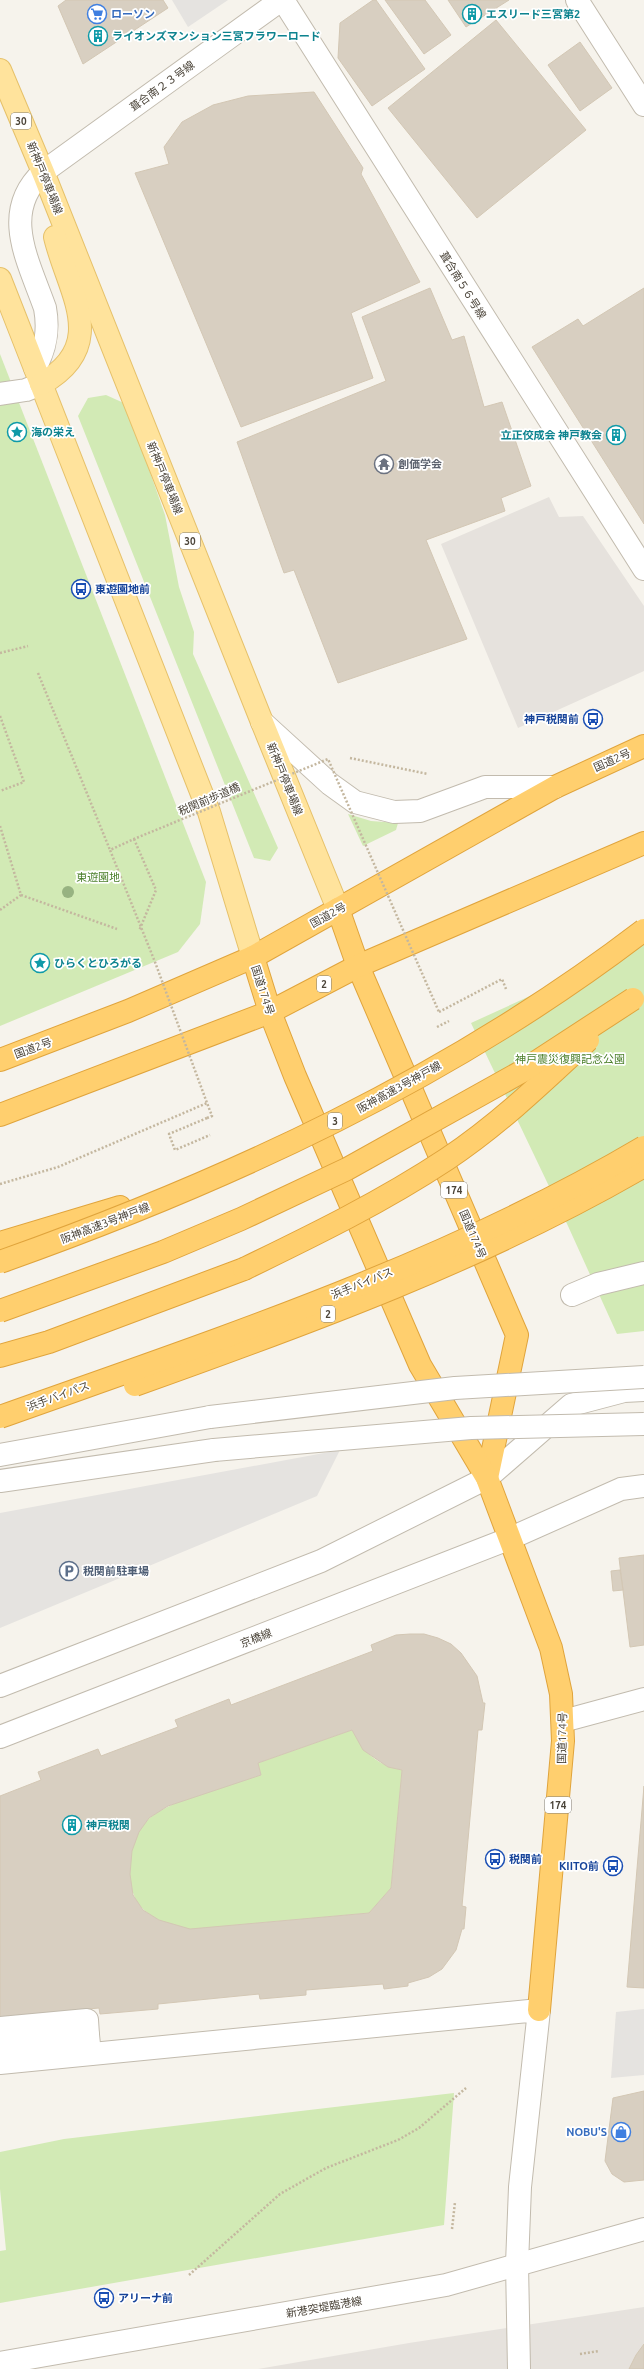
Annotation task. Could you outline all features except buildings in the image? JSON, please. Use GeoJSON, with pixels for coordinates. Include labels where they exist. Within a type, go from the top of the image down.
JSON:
{"type":"FeatureCollection","features":[{"type":"Feature","properties":{"kind":"highway","name":"国道2号"},"geometry":{"type":"LineString","coordinates":[[0,1060],[128,1012],[253,957],[555,787],[644,746]]}},
{"type":"Feature","properties":{"kind":"highway","name":"2"},"geometry":{"type":"LineString","coordinates":[[0,1115],[270,1012],[358,966],[644,843]]}},
{"type":"Feature","properties":{"kind":"highway","name":"国道174号"},"geometry":{"type":"LineString","coordinates":[[338,909],[358,966],[517,1336],[487,1478]]}},
{"type":"Feature","properties":{"kind":"highway","name":"阪神高速3号神戸線"},"geometry":{"type":"LineString","coordinates":[[0,1262],[137,1211],[220,1176],[331,1124],[498,1031],[604,960],[644,930]]}},
{"type":"Feature","properties":{"kind":"highway","name":"国道174号"},"geometry":{"type":"LineString","coordinates":[[253,957],[270,1012],[295,1076],[420,1365],[487,1478],[511,1538],[551,1648],[558,1679],[564,1741],[539,2010]]}},
{"type":"Feature","properties":{"kind":"highway"},"geometry":{"type":"LineString","coordinates":[[0,1311],[163,1252],[241,1219],[347,1169],[520,1072],[639,995]]}},
{"type":"Feature","properties":{"kind":"highway"},"geometry":{"type":"LineString","coordinates":[[0,1356],[49,1342],[244,1269],[357,1214],[448,1158],[531,1093],[639,995]]}},
{"type":"Feature","properties":{"kind":"highway","name":"浜手バイパス"},"geometry":{"type":"LineString","coordinates":[[0,1417],[286,1314],[449,1247],[601,1172],[644,1147]]}},
{"type":"Feature","properties":{"kind":"highway","name":"浜手バイパス"},"geometry":{"type":"LineString","coordinates":[[0,1432],[296,1327],[456,1261],[608,1187],[644,1166]]}},
{"type":"Feature","properties":{"kind":"highway","name":"3"},"geometry":{"type":"LineString","coordinates":[[0,1243],[220,1176]]}},
{"type":"Feature","properties":{"kind":"main road","name":"新神戸停車場線"},"geometry":{"type":"LineString","coordinates":[[0,70],[43,172],[338,909]]}},
{"type":"Feature","properties":{"kind":"main road"},"geometry":{"type":"LineString","coordinates":[[38,376],[53,378],[69,361],[78,341],[81,328],[77,302],[53,232],[54,200]]}},
{"type":"Feature","properties":{"kind":"main road"},"geometry":{"type":"LineString","coordinates":[[0,279],[209,812],[253,957]]}},
{"type":"Feature","properties":{"kind":"street","name":"葺合南２３号線"},"geometry":{"type":"LineString","coordinates":[[38,376],[45,344],[47,320],[45,308],[20,242],[16,217],[18,204],[31,182],[282,0]]}},
{"type":"Feature","properties":{"kind":"street","name":"葺合南５６号線"},"geometry":{"type":"LineString","coordinates":[[282,0],[644,569]]}},
{"type":"Feature","properties":{"kind":"street"},"geometry":{"type":"LineString","coordinates":[[577,0],[644,105]]}},
{"type":"Feature","properties":{"kind":"street"},"geometry":{"type":"LineString","coordinates":[[0,394],[26,390],[38,376]]}},
{"type":"Feature","properties":{"kind":"street"},"geometry":{"type":"LineString","coordinates":[[262,722],[330,784],[355,802],[394,812],[420,811],[485,787],[555,787]]}},
{"type":"Feature","properties":{"kind":"street"},"geometry":{"type":"LineString","coordinates":[[572,1295],[598,1284],[644,1273]]}},
{"type":"Feature","properties":{"kind":"street"},"geometry":{"type":"LineString","coordinates":[[0,1455],[210,1417],[323,1403],[455,1388],[644,1377]]}},
{"type":"Feature","properties":{"kind":"street"},"geometry":{"type":"LineString","coordinates":[[0,1686],[322,1561],[487,1478],[571,1405],[624,1391],[644,1390]]}},
{"type":"Feature","properties":{"kind":"street"},"geometry":{"type":"LineString","coordinates":[[0,1481],[214,1450],[334,1438],[471,1428],[644,1424]]}},
{"type":"Feature","properties":{"kind":"street","name":"京橋線"},"geometry":{"type":"LineString","coordinates":[[0,1737],[511,1538],[621,1489],[644,1486]]}},
{"type":"Feature","properties":{"kind":"street"},"geometry":{"type":"LineString","coordinates":[[563,1721],[644,1699]]}},
{"type":"Feature","properties":{"kind":"street"},"geometry":{"type":"LineString","coordinates":[[0,2044],[89,2044],[539,2010],[520,2187],[517,2264],[519,2369]]}},
{"type":"Feature","properties":{"kind":"street"},"geometry":{"type":"LineString","coordinates":[[0,2028],[87,2020],[89,2044]]}},
{"type":"Feature","properties":{"kind":"street"},"geometry":{"type":"LineString","coordinates":[[0,2063],[89,2044]]}},
{"type":"Feature","properties":{"kind":"street","name":"新港突堤臨港線"},"geometry":{"type":"LineString","coordinates":[[0,2364],[446,2285],[644,2229]]}},
{"type":"Feature","properties":{"kind":"path"},"geometry":{"type":"LineString","coordinates":[[0,653],[28,646]]}},
{"type":"Feature","properties":{"kind":"path"},"geometry":{"type":"LineString","coordinates":[[38,673],[155,962],[208,1102],[212,1116],[169,1134],[175,1150],[210,1135]]}},
{"type":"Feature","properties":{"kind":"path"},"geometry":{"type":"LineString","coordinates":[[0,716],[24,782],[0,791]]}},
{"type":"Feature","properties":{"kind":"path"},"geometry":{"type":"LineString","coordinates":[[355,758],[421,772]]}},
{"type":"Feature","properties":{"kind":"path","name":"税関前歩道橋"},"geometry":{"type":"LineString","coordinates":[[110,850],[328,759],[438,1012],[502,980]]}},
{"type":"Feature","properties":{"kind":"path"},"geometry":{"type":"LineString","coordinates":[[0,826],[21,895]]}},
{"type":"Feature","properties":{"kind":"path"},"geometry":{"type":"LineString","coordinates":[[134,839],[156,890],[138,931]]}},
{"type":"Feature","properties":{"kind":"path"},"geometry":{"type":"LineString","coordinates":[[0,910],[21,895]]}},
{"type":"Feature","properties":{"kind":"path"},"geometry":{"type":"LineString","coordinates":[[21,895],[117,929]]}},
{"type":"Feature","properties":{"kind":"path"},"geometry":{"type":"LineString","coordinates":[[0,1184],[58,1167],[208,1102]]}},
{"type":"Feature","properties":{"kind":"path"},"geometry":{"type":"LineString","coordinates":[[190,2275],[280,2194],[326,2168],[398,2140],[419,2128],[466,2088]]}},
{"type":"Feature","properties":{"kind":"path"},"geometry":{"type":"LineString","coordinates":[[452,2229],[455,2202]]}},
{"type":"Feature","properties":{"kind":"path"},"geometry":{"type":"LineString","coordinates":[[580,2354],[599,2351]]}},
{"type":"Feature","properties":{"kind":"shaded area"},"geometry":{"type":"Polygon","coordinates":[[[172,0],[228,0],[188,27],[172,0]]]}},
{"type":"Feature","properties":{"kind":"shaded area"},"geometry":{"type":"Polygon","coordinates":[[[549,497],[559,517],[583,516],[644,606],[644,671],[518,728],[441,544],[549,497]]]}},
{"type":"Feature","properties":{"kind":"shaded area","name":"税関前駐車場"},"geometry":{"type":"Polygon","coordinates":[[[340,1450],[317,1496],[0,1628],[0,1513],[340,1450]]]}},
{"type":"Feature","properties":{"kind":"shaded area"},"geometry":{"type":"Polygon","coordinates":[[[644,2009],[644,2075],[611,2078],[616,2012],[644,2009]]]}},
{"type":"Feature","properties":{"kind":"shaded area"},"geometry":{"type":"Polygon","coordinates":[[[644,2307],[644,2369],[258,2369],[409,2343],[644,2307]]]}},
{"type":"Feature","properties":{"kind":"green space","name":"東遊園地"},"geometry":{"type":"Polygon","coordinates":[[[0,354],[206,882],[200,924],[178,952],[0,1026],[0,354]]]}},
{"type":"Feature","properties":{"kind":"green space"},"geometry":{"type":"Polygon","coordinates":[[[106,395],[126,404],[165,515],[179,587],[194,632],[193,654],[278,848],[270,861],[254,858],[78,416],[88,398],[106,395]]]}},
{"type":"Feature","properties":{"kind":"green space"},"geometry":{"type":"Polygon","coordinates":[[[348,814],[371,821],[398,823],[396,830],[363,846],[348,814]]]}},
{"type":"Feature","properties":{"kind":"green space","name":"神戸震災復興記念公園"},"geometry":{"type":"Polygon","coordinates":[[[644,944],[644,1331],[617,1334],[568,1226],[471,1023],[644,944]]]}},
{"type":"Feature","properties":{"kind":"green space"},"geometry":{"type":"Polygon","coordinates":[[[352,1730],[362,1746],[372,1757],[385,1765],[402,1770],[391,1888],[369,1913],[194,1930],[165,1922],[144,1910],[137,1901],[132,1890],[130,1863],[132,1849],[137,1836],[143,1825],[151,1817],[189,1797],[261,1775],[258,1763],[352,1730]]]}},
{"type":"Feature","properties":{"kind":"green space"},"geometry":{"type":"Polygon","coordinates":[[[454,2093],[444,2225],[0,2303],[0,2251],[6,2250],[0,2189],[0,2152],[64,2139],[454,2093]]]}},
{"type":"Feature","properties":{"kind":"place","name":"ローソン"},"geometry":{"type":"Point","coordinates":[97,14]}},
{"type":"Feature","properties":{"kind":"place","name":"エスリード三宮第2"},"geometry":{"type":"Point","coordinates":[472,14]}},
{"type":"Feature","properties":{"kind":"place","name":"ライオンズマンション三宮フラワーロード"},"geometry":{"type":"Point","coordinates":[98,36]}},
{"type":"Feature","properties":{"kind":"place","name":"海の栄え"},"geometry":{"type":"Point","coordinates":[17,432]}},
{"type":"Feature","properties":{"kind":"place","name":"立正佼成会 神戸教会"},"geometry":{"type":"Point","coordinates":[616,435]}},
{"type":"Feature","properties":{"kind":"place","name":"創価学会"},"geometry":{"type":"Point","coordinates":[384,464]}},
{"type":"Feature","properties":{"kind":"place","name":"東遊園地前"},"geometry":{"type":"Point","coordinates":[81,589]}},
{"type":"Feature","properties":{"kind":"place","name":"神戸税関前"},"geometry":{"type":"Point","coordinates":[593,719]}},
{"type":"Feature","properties":{"kind":"place","name":"ひらくとひろがる"},"geometry":{"type":"Point","coordinates":[40,963]}},
{"type":"Feature","properties":{"kind":"place","name":"税関前駐車場"},"geometry":{"type":"Point","coordinates":[69,1571]}},
{"type":"Feature","properties":{"kind":"place","name":"神戸税関"},"geometry":{"type":"Point","coordinates":[72,1825]}},
{"type":"Feature","properties":{"kind":"place","name":"税関前"},"geometry":{"type":"Point","coordinates":[495,1859]}},
{"type":"Feature","properties":{"kind":"place","name":"KIITO前"},"geometry":{"type":"Point","coordinates":[613,1866]}},
{"type":"Feature","properties":{"kind":"place","name":"NOBU'S"},"geometry":{"type":"Point","coordinates":[621,2132]}},
{"type":"Feature","properties":{"kind":"place","name":"アリーナ前"},"geometry":{"type":"Point","coordinates":[104,2298]}}]}
